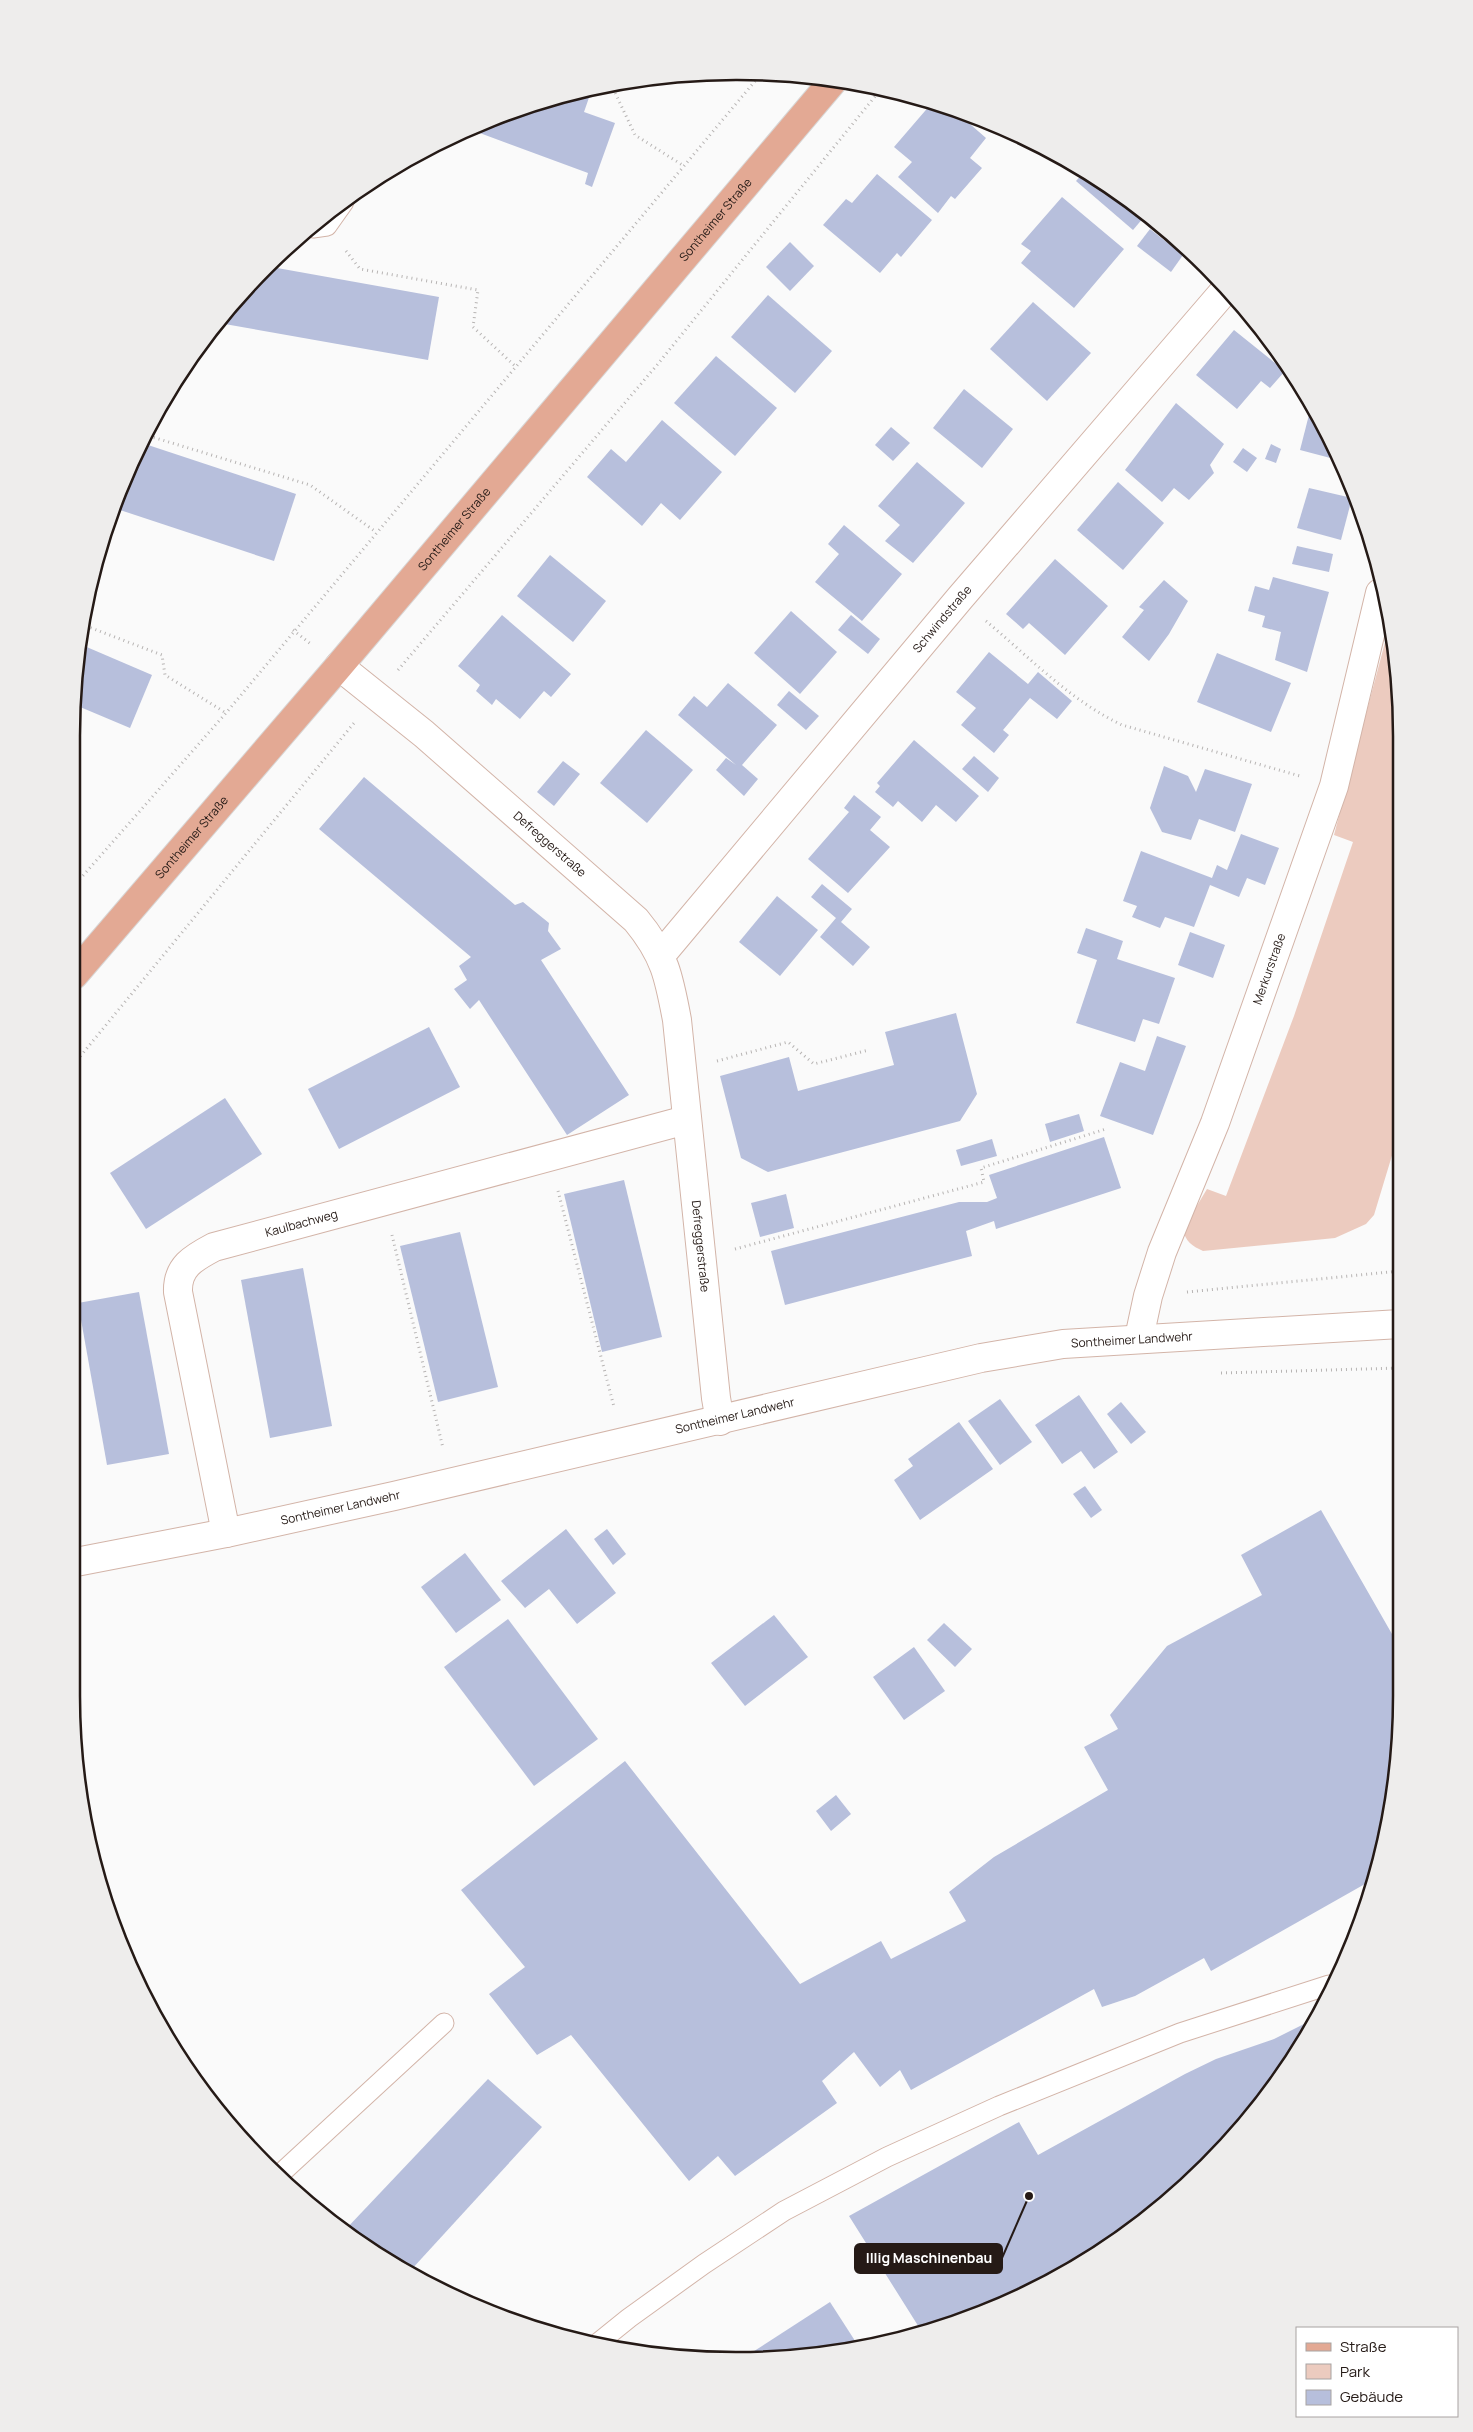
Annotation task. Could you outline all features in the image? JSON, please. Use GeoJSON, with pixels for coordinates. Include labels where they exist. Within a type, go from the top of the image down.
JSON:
{"type":"FeatureCollection","features":[{"type":"Feature","properties":{"kind":"main road","name":"Sontheimer Straße"},"geometry":{"type":"LineString","coordinates":[[80,968],[339,666],[828,87]]}},
{"type":"Feature","properties":{"kind":"street","name":"Schwindstraße"},"geometry":{"type":"LineString","coordinates":[[661,955],[960,598],[1221,294]]}},
{"type":"Feature","properties":{"kind":"street","name":"Merkurstraße"},"geometry":{"type":"LineString","coordinates":[[1139,1338],[1148,1296],[1162,1252],[1215,1123],[1334,786],[1378,600]]}},
{"type":"Feature","properties":{"kind":"street","name":"Defreggerstraße"},"geometry":{"type":"LineString","coordinates":[[339,666],[424,734],[636,920],[661,955],[669,979],[677,1020],[686,1120],[720,1421]]}},
{"type":"Feature","properties":{"kind":"street","name":"Kaulbachweg"},"geometry":{"type":"LineString","coordinates":[[226,1533],[178,1292],[180,1273],[186,1263],[214,1246],[686,1120]]}},
{"type":"Feature","properties":{"kind":"street","name":"Sontheimer Landwehr"},"geometry":{"type":"LineString","coordinates":[[80,1561],[226,1533],[720,1421],[840,1390],[981,1358],[1063,1344],[1393,1324]]}},
{"type":"Feature","properties":{"kind":"lane"},"geometry":{"type":"LineString","coordinates":[[604,2338],[628,2318],[704,2264],[784,2211],[887,2157],[998,2106],[1180,2033],[1325,1986]]}},
{"type":"Feature","properties":{"kind":"lane"},"geometry":{"type":"LineString","coordinates":[[284,2171],[444,2023]]}},
{"type":"Feature","properties":{"kind":"path"},"geometry":{"type":"LineString","coordinates":[[80,880],[226,713],[756,80]]}},
{"type":"Feature","properties":{"kind":"path"},"geometry":{"type":"LineString","coordinates":[[615,92],[635,135],[684,166]]}},
{"type":"Feature","properties":{"kind":"path"},"geometry":{"type":"LineString","coordinates":[[80,1057],[376,696],[657,365],[875,95]]}},
{"type":"Feature","properties":{"kind":"path"},"geometry":{"type":"LineString","coordinates":[[322,229],[360,269],[478,290],[473,327],[515,366]]}},
{"type":"Feature","properties":{"kind":"path"},"geometry":{"type":"LineString","coordinates":[[153,437],[310,485],[376,532]]}},
{"type":"Feature","properties":{"kind":"path"},"geometry":{"type":"LineString","coordinates":[[960,598],[1070,693],[1122,725],[1334,786]]}},
{"type":"Feature","properties":{"kind":"path"},"geometry":{"type":"LineString","coordinates":[[90,627],[162,654],[165,675],[226,713]]}},
{"type":"Feature","properties":{"kind":"path"},"geometry":{"type":"LineString","coordinates":[[682,1070],[788,1042],[814,1064],[869,1050]]}},
{"type":"Feature","properties":{"kind":"path"},"geometry":{"type":"LineString","coordinates":[[701,1258],[984,1182],[981,1168],[1106,1128]]}},
{"type":"Feature","properties":{"kind":"path"},"geometry":{"type":"LineString","coordinates":[[549,1156],[614,1411]]}},
{"type":"Feature","properties":{"kind":"path"},"geometry":{"type":"LineString","coordinates":[[384,1201],[444,1449]]}},
{"type":"Feature","properties":{"kind":"path"},"geometry":{"type":"LineString","coordinates":[[1211,1373],[1393,1368]]}},
{"type":"Feature","properties":{"kind":"green space"},"geometry":{"type":"Polygon","coordinates":[[[1385,641],[1392,694],[1393,736],[1393,1152],[1374,1215],[1366,1224],[1335,1238],[1203,1251],[1190,1243],[1185,1237],[1183,1229],[1207,1189],[1226,1196],[1294,1016],[1353,842],[1334,835],[1385,641]]]}},
{"type":"Feature","properties":{"kind":"building"},"geometry":{"type":"Polygon","coordinates":[[[589,97],[584,112],[615,123],[592,187],[585,184],[588,173],[479,133],[525,115],[589,97]]]}},
{"type":"Feature","properties":{"kind":"building"},"geometry":{"type":"Polygon","coordinates":[[[927,109],[968,123],[986,138],[970,158],[982,168],[955,199],[951,196],[938,213],[898,177],[912,162],[894,147],[927,109]]]}},
{"type":"Feature","properties":{"kind":"building"},"geometry":{"type":"Polygon","coordinates":[[[877,174],[932,220],[901,257],[897,253],[880,273],[823,225],[846,199],[852,203],[877,174]]]}},
{"type":"Feature","properties":{"kind":"building"},"geometry":{"type":"Polygon","coordinates":[[[1079,177],[1141,220],[1133,230],[1076,181],[1079,177]]]}},
{"type":"Feature","properties":{"kind":"building"},"geometry":{"type":"Polygon","coordinates":[[[1062,197],[1124,249],[1074,308],[1021,263],[1031,251],[1021,244],[1062,197]]]}},
{"type":"Feature","properties":{"kind":"building"},"geometry":{"type":"Polygon","coordinates":[[[1150,229],[1183,255],[1171,272],[1137,246],[1150,229]]]}},
{"type":"Feature","properties":{"kind":"building"},"geometry":{"type":"Polygon","coordinates":[[[790,242],[814,266],[790,291],[766,267],[790,242]]]}},
{"type":"Feature","properties":{"kind":"building"},"geometry":{"type":"Polygon","coordinates":[[[277,268],[439,297],[428,360],[226,324],[277,268]]]}},
{"type":"Feature","properties":{"kind":"building"},"geometry":{"type":"Polygon","coordinates":[[[768,295],[832,351],[795,393],[731,337],[768,295]]]}},
{"type":"Feature","properties":{"kind":"building"},"geometry":{"type":"Polygon","coordinates":[[[1033,302],[1091,353],[1047,401],[990,349],[1033,302]]]}},
{"type":"Feature","properties":{"kind":"building"},"geometry":{"type":"Polygon","coordinates":[[[1234,330],[1276,364],[1283,373],[1270,388],[1261,381],[1237,409],[1196,375],[1234,330]]]}},
{"type":"Feature","properties":{"kind":"building"},"geometry":{"type":"Polygon","coordinates":[[[716,356],[777,408],[735,456],[674,403],[716,356]]]}},
{"type":"Feature","properties":{"kind":"building"},"geometry":{"type":"Polygon","coordinates":[[[964,389],[1013,429],[982,468],[933,428],[964,389]]]}},
{"type":"Feature","properties":{"kind":"building"},"geometry":{"type":"Polygon","coordinates":[[[1176,403],[1224,444],[1210,465],[1214,473],[1189,500],[1174,488],[1162,502],[1125,470],[1176,403]]]}},
{"type":"Feature","properties":{"kind":"building"},"geometry":{"type":"Polygon","coordinates":[[[1309,415],[1331,458],[1300,450],[1309,415]]]}},
{"type":"Feature","properties":{"kind":"building"},"geometry":{"type":"Polygon","coordinates":[[[662,420],[722,472],[680,520],[661,503],[642,526],[587,477],[611,449],[626,462],[662,420]]]}},
{"type":"Feature","properties":{"kind":"building"},"geometry":{"type":"Polygon","coordinates":[[[891,427],[910,443],[893,461],[875,445],[891,427]]]}},
{"type":"Feature","properties":{"kind":"building"},"geometry":{"type":"Polygon","coordinates":[[[1271,444],[1281,449],[1276,463],[1265,459],[1271,444]]]}},
{"type":"Feature","properties":{"kind":"building"},"geometry":{"type":"Polygon","coordinates":[[[148,445],[296,494],[274,561],[121,510],[148,445]]]}},
{"type":"Feature","properties":{"kind":"building"},"geometry":{"type":"Polygon","coordinates":[[[1243,448],[1257,458],[1247,472],[1233,462],[1243,448]]]}},
{"type":"Feature","properties":{"kind":"building"},"geometry":{"type":"Polygon","coordinates":[[[917,462],[965,503],[913,563],[885,541],[900,525],[878,506],[917,462]]]}},
{"type":"Feature","properties":{"kind":"building"},"geometry":{"type":"Polygon","coordinates":[[[1118,482],[1164,523],[1123,570],[1077,530],[1118,482]]]}},
{"type":"Feature","properties":{"kind":"building"},"geometry":{"type":"Polygon","coordinates":[[[1309,488],[1347,497],[1350,504],[1341,540],[1297,528],[1309,488]]]}},
{"type":"Feature","properties":{"kind":"building"},"geometry":{"type":"Polygon","coordinates":[[[844,525],[902,574],[862,621],[815,582],[839,554],[828,544],[844,525]]]}},
{"type":"Feature","properties":{"kind":"building"},"geometry":{"type":"Polygon","coordinates":[[[1297,546],[1333,554],[1329,572],[1292,564],[1297,546]]]}},
{"type":"Feature","properties":{"kind":"building"},"geometry":{"type":"Polygon","coordinates":[[[550,555],[606,601],[573,642],[517,596],[550,555]]]}},
{"type":"Feature","properties":{"kind":"building"},"geometry":{"type":"Polygon","coordinates":[[[1055,559],[1108,606],[1065,655],[1029,623],[1023,629],[1006,614],[1055,559]]]}},
{"type":"Feature","properties":{"kind":"building"},"geometry":{"type":"Polygon","coordinates":[[[1273,577],[1329,592],[1307,672],[1275,660],[1281,632],[1262,627],[1265,616],[1248,611],[1255,586],[1269,590],[1273,577]]]}},
{"type":"Feature","properties":{"kind":"building"},"geometry":{"type":"Polygon","coordinates":[[[1164,580],[1188,601],[1169,634],[1149,661],[1122,637],[1144,610],[1139,607],[1164,580]]]}},
{"type":"Feature","properties":{"kind":"building"},"geometry":{"type":"Polygon","coordinates":[[[791,611],[837,652],[800,694],[754,653],[791,611]]]}},
{"type":"Feature","properties":{"kind":"building"},"geometry":{"type":"Polygon","coordinates":[[[502,615],[571,674],[551,697],[544,691],[520,719],[496,699],[492,705],[476,691],[480,685],[458,666],[502,615]]]}},
{"type":"Feature","properties":{"kind":"building"},"geometry":{"type":"Polygon","coordinates":[[[851,615],[880,639],[868,654],[838,630],[851,615]]]}},
{"type":"Feature","properties":{"kind":"building"},"geometry":{"type":"Polygon","coordinates":[[[87,647],[152,675],[130,728],[81,707],[87,647]]]}},
{"type":"Feature","properties":{"kind":"building"},"geometry":{"type":"Polygon","coordinates":[[[989,652],[1028,684],[1038,672],[1072,701],[1057,719],[1030,698],[1003,730],[1009,735],[994,753],[961,725],[976,708],[956,692],[989,652]]]}},
{"type":"Feature","properties":{"kind":"building"},"geometry":{"type":"Polygon","coordinates":[[[1217,653],[1291,683],[1271,732],[1197,702],[1217,653]]]}},
{"type":"Feature","properties":{"kind":"building"},"geometry":{"type":"Polygon","coordinates":[[[728,683],[777,725],[742,765],[758,779],[744,796],[716,770],[726,758],[736,765],[678,715],[694,696],[707,707],[728,683]]]}},
{"type":"Feature","properties":{"kind":"building"},"geometry":{"type":"Polygon","coordinates":[[[789,691],[819,716],[806,730],[777,705],[789,691]]]}},
{"type":"Feature","properties":{"kind":"building"},"geometry":{"type":"Polygon","coordinates":[[[646,730],[693,770],[647,823],[600,783],[646,730]]]}},
{"type":"Feature","properties":{"kind":"building"},"geometry":{"type":"Polygon","coordinates":[[[914,740],[979,796],[956,822],[936,805],[922,822],[898,801],[893,807],[875,792],[880,786],[877,783],[914,740]]]}},
{"type":"Feature","properties":{"kind":"building"},"geometry":{"type":"Polygon","coordinates":[[[974,756],[999,778],[988,792],[962,769],[974,756]]]}},
{"type":"Feature","properties":{"kind":"building"},"geometry":{"type":"Polygon","coordinates":[[[563,761],[580,774],[554,806],[537,792],[563,761]]]}},
{"type":"Feature","properties":{"kind":"building"},"geometry":{"type":"Polygon","coordinates":[[[1164,766],[1188,776],[1196,792],[1205,769],[1252,784],[1235,832],[1199,819],[1191,840],[1162,832],[1150,808],[1164,766]]]}},
{"type":"Feature","properties":{"kind":"building"},"geometry":{"type":"Polygon","coordinates":[[[364,777],[515,905],[523,902],[549,923],[548,931],[561,949],[541,960],[629,1095],[567,1135],[479,1000],[470,1009],[454,989],[467,980],[459,966],[471,957],[319,829],[364,777]]]}},
{"type":"Feature","properties":{"kind":"building"},"geometry":{"type":"Polygon","coordinates":[[[854,795],[881,817],[870,830],[890,847],[848,893],[808,859],[849,812],[844,808],[854,795]]]}},
{"type":"Feature","properties":{"kind":"building"},"geometry":{"type":"Polygon","coordinates":[[[1241,834],[1279,848],[1265,885],[1247,878],[1239,897],[1210,885],[1194,927],[1165,917],[1160,928],[1132,917],[1137,906],[1123,901],[1141,851],[1212,878],[1217,865],[1227,870],[1241,834]]]}},
{"type":"Feature","properties":{"kind":"building"},"geometry":{"type":"Polygon","coordinates":[[[822,884],[852,909],[841,922],[870,947],[853,966],[820,937],[836,918],[811,897],[822,884]]]}},
{"type":"Feature","properties":{"kind":"building"},"geometry":{"type":"Polygon","coordinates":[[[777,896],[818,930],[780,976],[739,942],[777,896]]]}},
{"type":"Feature","properties":{"kind":"building"},"geometry":{"type":"Polygon","coordinates":[[[1086,928],[1123,941],[1117,959],[1175,978],[1159,1024],[1143,1019],[1135,1042],[1076,1023],[1097,960],[1077,953],[1086,928]]]}},
{"type":"Feature","properties":{"kind":"building"},"geometry":{"type":"Polygon","coordinates":[[[1190,932],[1225,945],[1213,978],[1178,965],[1190,932]]]}},
{"type":"Feature","properties":{"kind":"building"},"geometry":{"type":"Polygon","coordinates":[[[956,1013],[977,1094],[960,1121],[768,1172],[741,1158],[720,1076],[789,1057],[798,1091],[894,1065],[885,1032],[956,1013]]]}},
{"type":"Feature","properties":{"kind":"building"},"geometry":{"type":"Polygon","coordinates":[[[429,1027],[460,1087],[339,1149],[308,1089],[429,1027]]]}},
{"type":"Feature","properties":{"kind":"building"},"geometry":{"type":"Polygon","coordinates":[[[1157,1036],[1186,1046],[1153,1135],[1100,1116],[1120,1062],[1145,1071],[1157,1036]]]}},
{"type":"Feature","properties":{"kind":"building"},"geometry":{"type":"Polygon","coordinates":[[[225,1098],[262,1154],[146,1229],[110,1173],[225,1098]]]}},
{"type":"Feature","properties":{"kind":"building"},"geometry":{"type":"Polygon","coordinates":[[[1079,1114],[1084,1131],[1050,1142],[1045,1124],[1079,1114]]]}},
{"type":"Feature","properties":{"kind":"building"},"geometry":{"type":"Polygon","coordinates":[[[1104,1137],[1121,1188],[996,1229],[994,1221],[966,1231],[972,1256],[785,1305],[771,1251],[959,1202],[987,1202],[997,1198],[989,1175],[1104,1137]]]}},
{"type":"Feature","properties":{"kind":"building"},"geometry":{"type":"Polygon","coordinates":[[[992,1139],[997,1156],[961,1166],[956,1150],[992,1139]]]}},
{"type":"Feature","properties":{"kind":"building"},"geometry":{"type":"Polygon","coordinates":[[[624,1180],[662,1337],[602,1352],[564,1194],[624,1180]]]}},
{"type":"Feature","properties":{"kind":"building"},"geometry":{"type":"Polygon","coordinates":[[[786,1194],[794,1228],[760,1237],[751,1203],[786,1194]]]}},
{"type":"Feature","properties":{"kind":"building"},"geometry":{"type":"Polygon","coordinates":[[[460,1232],[498,1387],[438,1402],[400,1246],[460,1232]]]}},
{"type":"Feature","properties":{"kind":"building"},"geometry":{"type":"Polygon","coordinates":[[[303,1268],[332,1426],[270,1438],[241,1280],[303,1268]]]}},
{"type":"Feature","properties":{"kind":"building"},"geometry":{"type":"Polygon","coordinates":[[[139,1292],[169,1454],[107,1465],[80,1314],[80,1303],[139,1292]]]}},
{"type":"Feature","properties":{"kind":"building"},"geometry":{"type":"Polygon","coordinates":[[[1079,1395],[1118,1452],[1094,1469],[1081,1451],[1062,1464],[1035,1425],[1079,1395]]]}},
{"type":"Feature","properties":{"kind":"building"},"geometry":{"type":"Polygon","coordinates":[[[1000,1399],[1032,1442],[1000,1465],[968,1421],[1000,1399]]]}},
{"type":"Feature","properties":{"kind":"building"},"geometry":{"type":"Polygon","coordinates":[[[1121,1402],[1146,1432],[1131,1444],[1107,1414],[1121,1402]]]}},
{"type":"Feature","properties":{"kind":"building"},"geometry":{"type":"Polygon","coordinates":[[[959,1422],[993,1469],[920,1520],[894,1480],[913,1466],[908,1459],[959,1422]]]}},
{"type":"Feature","properties":{"kind":"building"},"geometry":{"type":"Polygon","coordinates":[[[1085,1486],[1102,1510],[1091,1518],[1073,1494],[1085,1486]]]}},
{"type":"Feature","properties":{"kind":"building"},"geometry":{"type":"Polygon","coordinates":[[[1321,1510],[1393,1636],[1392,1738],[1380,1824],[1365,1884],[1211,1971],[1204,1958],[1135,1996],[1102,2007],[1094,1989],[911,2090],[900,2070],[880,2087],[854,2052],[822,2081],[837,2103],[735,2176],[718,2156],[689,2181],[571,2035],[537,2055],[489,1994],[525,1967],[461,1890],[625,1761],[800,1984],[881,1941],[891,1959],[966,1921],[949,1892],[994,1857],[1108,1790],[1084,1747],[1118,1729],[1110,1715],[1167,1646],[1262,1595],[1241,1555],[1321,1510]]]}},
{"type":"Feature","properties":{"kind":"building"},"geometry":{"type":"Polygon","coordinates":[[[566,1529],[616,1593],[577,1624],[549,1589],[525,1608],[501,1581],[566,1529]]]}},
{"type":"Feature","properties":{"kind":"building"},"geometry":{"type":"Polygon","coordinates":[[[607,1529],[626,1554],[613,1565],[594,1539],[607,1529]]]}},
{"type":"Feature","properties":{"kind":"building"},"geometry":{"type":"Polygon","coordinates":[[[465,1553],[501,1600],[456,1633],[421,1587],[465,1553]]]}},
{"type":"Feature","properties":{"kind":"building"},"geometry":{"type":"Polygon","coordinates":[[[774,1615],[808,1657],[745,1706],[711,1663],[774,1615]]]}},
{"type":"Feature","properties":{"kind":"building"},"geometry":{"type":"Polygon","coordinates":[[[508,1619],[598,1739],[534,1786],[444,1667],[508,1619]]]}},
{"type":"Feature","properties":{"kind":"building"},"geometry":{"type":"Polygon","coordinates":[[[944,1623],[972,1649],[955,1667],[927,1640],[944,1623]]]}},
{"type":"Feature","properties":{"kind":"building"},"geometry":{"type":"Polygon","coordinates":[[[914,1647],[945,1691],[904,1720],[873,1677],[914,1647]]]}},
{"type":"Feature","properties":{"kind":"building"},"geometry":{"type":"Polygon","coordinates":[[[836,1795],[851,1814],[831,1831],[816,1811],[836,1795]]]}},
{"type":"Feature","properties":{"kind":"building"},"geometry":{"type":"Polygon","coordinates":[[[1305,2023],[1257,2095],[1201,2160],[1136,2216],[1101,2241],[1065,2264],[988,2302],[918,2326],[849,2216],[1019,2122],[1038,2155],[1185,2074],[1216,2059],[1274,2039],[1305,2023]]]}},
{"type":"Feature","properties":{"kind":"building"},"geometry":{"type":"Polygon","coordinates":[[[488,2079],[542,2127],[414,2267],[350,2225],[488,2079]]]}},
{"type":"Feature","properties":{"kind":"building"},"geometry":{"type":"Polygon","coordinates":[[[830,2302],[855,2341],[779,2351],[753,2352],[830,2302]]]}},
{"type":"Feature","properties":{"kind":"place","name":"Illig Maschinenbau"},"geometry":{"type":"Point","coordinates":[1029,2196]}}]}
